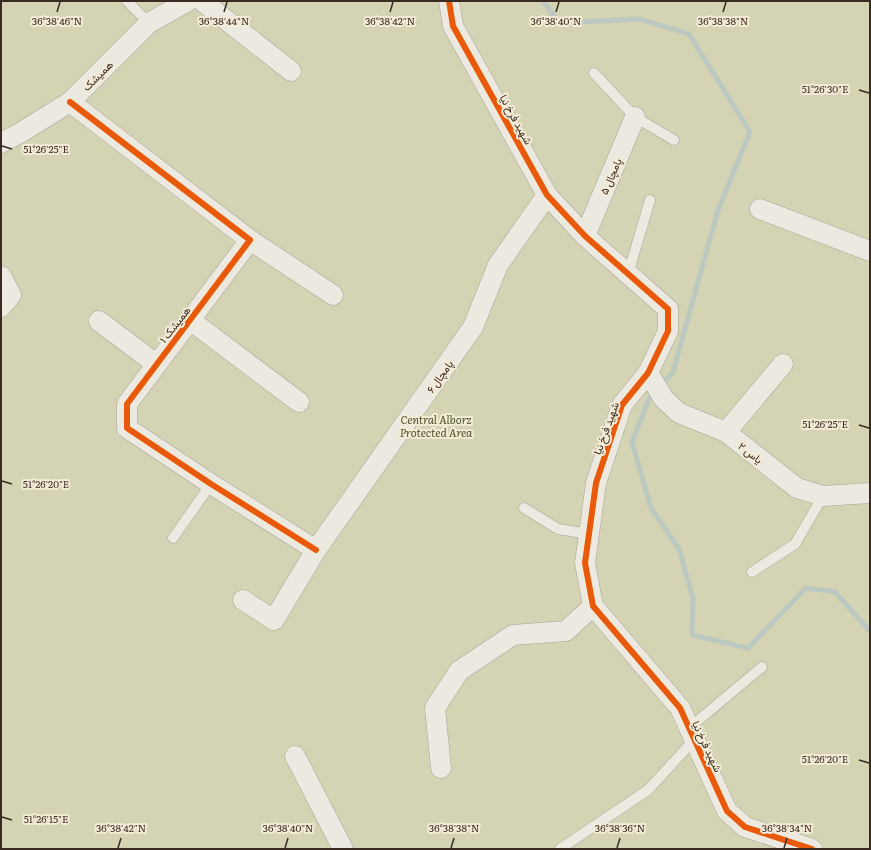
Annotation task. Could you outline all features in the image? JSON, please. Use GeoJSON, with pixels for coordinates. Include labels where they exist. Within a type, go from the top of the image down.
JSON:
{"type":"FeatureCollection","features":[{"type":"Feature","properties":{"kind":"street","name":"همیشک"},"geometry":{"type":"LineString","coordinates":[[1,143],[70,102],[149,23],[188,1]]}},
{"type":"Feature","properties":{"kind":"street"},"geometry":{"type":"LineString","coordinates":[[202,1],[291,71]]}},
{"type":"Feature","properties":{"kind":"street","name":"شهید فرخ نیا"},"geometry":{"type":"LineString","coordinates":[[448,1],[453,26],[547,194],[585,236],[668,309],[668,331],[656,385],[622,405],[596,483],[585,563],[593,606],[680,708],[727,811],[745,827],[812,849]]}},
{"type":"Feature","properties":{"kind":"street"},"geometry":{"type":"LineString","coordinates":[[70,102],[250,240],[333,295]]}},
{"type":"Feature","properties":{"kind":"street","name":"پامچال ۵"},"geometry":{"type":"LineString","coordinates":[[585,236],[635,117]]}},
{"type":"Feature","properties":{"kind":"street","name":"پامچال ۶"},"geometry":{"type":"LineString","coordinates":[[242,600],[274,620],[316,550],[473,327],[498,265],[547,194]]}},
{"type":"Feature","properties":{"kind":"street"},"geometry":{"type":"LineString","coordinates":[[760,209],[870,251]]}},
{"type":"Feature","properties":{"kind":"street","name":"همیشک ۱"},"geometry":{"type":"LineString","coordinates":[[250,240],[126,404],[127,428],[211,484],[316,550]]}},
{"type":"Feature","properties":{"kind":"street"},"geometry":{"type":"LineString","coordinates":[[1,276],[11,295],[1,307]]}},
{"type":"Feature","properties":{"kind":"street"},"geometry":{"type":"LineString","coordinates":[[190,320],[299,402]]}},
{"type":"Feature","properties":{"kind":"street"},"geometry":{"type":"LineString","coordinates":[[99,321],[156,364]]}},
{"type":"Feature","properties":{"kind":"street"},"geometry":{"type":"LineString","coordinates":[[726,432],[783,364]]}},
{"type":"Feature","properties":{"kind":"street","name":"یاس ۲"},"geometry":{"type":"LineString","coordinates":[[656,385],[680,413],[726,432],[797,488],[823,496],[870,493]]}},
{"type":"Feature","properties":{"kind":"street"},"geometry":{"type":"LineString","coordinates":[[441,768],[435,708],[459,671],[514,635],[566,631],[593,606]]}},
{"type":"Feature","properties":{"kind":"street"},"geometry":{"type":"LineString","coordinates":[[295,756],[343,849]]}},
{"type":"Feature","properties":{"kind":"lane"},"geometry":{"type":"LineString","coordinates":[[127,1],[149,23]]}},
{"type":"Feature","properties":{"kind":"lane"},"geometry":{"type":"LineString","coordinates":[[594,73],[635,117],[674,140]]}},
{"type":"Feature","properties":{"kind":"lane"},"geometry":{"type":"LineString","coordinates":[[628,274],[650,200]]}},
{"type":"Feature","properties":{"kind":"lane"},"geometry":{"type":"LineString","coordinates":[[173,538],[211,484]]}},
{"type":"Feature","properties":{"kind":"lane"},"geometry":{"type":"LineString","coordinates":[[752,572],[795,544],[823,496]]}},
{"type":"Feature","properties":{"kind":"lane"},"geometry":{"type":"LineString","coordinates":[[524,508],[558,529],[589,534]]}},
{"type":"Feature","properties":{"kind":"lane"},"geometry":{"type":"LineString","coordinates":[[560,849],[648,790],[691,734],[762,667]]}},
{"type":"Feature","properties":{"kind":"green space","name":"Central Alborz Protected Area"},"geometry":{"type":"Polygon","coordinates":[[[1,1],[870,1],[870,849],[1,849],[1,1]]]}},
{"type":"Feature","properties":{"kind":"waterway"},"geometry":{"type":"LineString","coordinates":[[543,1],[559,23],[639,19],[689,34],[750,132],[718,210],[673,372],[662,385]]}},
{"type":"Feature","properties":{"kind":"waterway"},"geometry":{"type":"LineString","coordinates":[[655,393],[649,399],[632,442],[651,508],[679,549],[693,598],[692,635],[748,648],[806,588],[835,592],[870,631]]}},
{"type":"Feature","properties":{"kind":"cycle path"},"geometry":{"type":"LineString","coordinates":[[449,1],[453,26],[547,195],[585,236],[668,309],[668,331],[648,373],[622,405],[596,483],[585,563],[593,606],[680,708],[727,811],[745,827],[812,849]]}},
{"type":"Feature","properties":{"kind":"cycle path"},"geometry":{"type":"LineString","coordinates":[[70,102],[250,240],[127,404],[127,428],[211,484],[316,550]]}}]}
